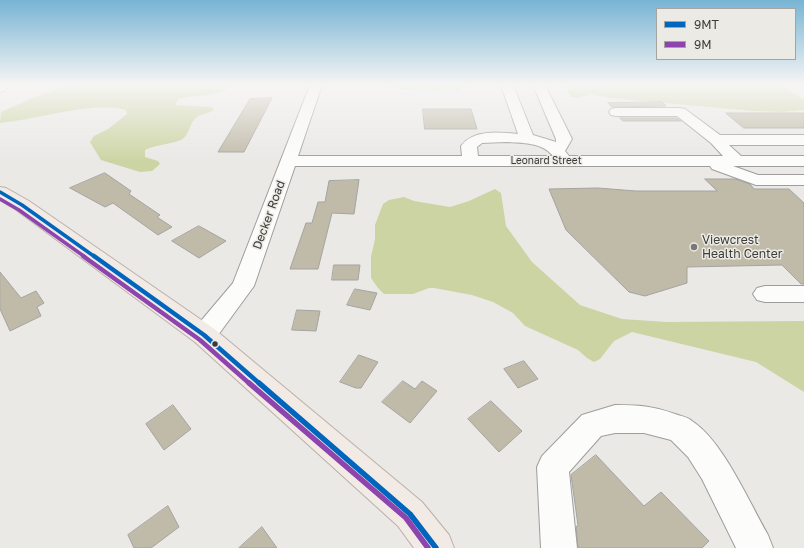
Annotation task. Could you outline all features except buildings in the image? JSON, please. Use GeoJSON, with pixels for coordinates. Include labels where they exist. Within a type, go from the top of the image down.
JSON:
{"type":"FeatureCollection","features":[{"type":"Feature","properties":{"kind":"main road"},"geometry":{"type":"LineString","coordinates":[[0,192],[22,205],[204,335],[410,514],[436,548]]}},
{"type":"Feature","properties":{"kind":"street","name":"Decker Road"},"geometry":{"type":"LineString","coordinates":[[204,335],[243,286],[307,111]]}},
{"type":"Feature","properties":{"kind":"street"},"geometry":{"type":"LineString","coordinates":[[516,111],[527,139]]}},
{"type":"Feature","properties":{"kind":"street"},"geometry":{"type":"LineString","coordinates":[[551,111],[564,139],[561,155]]}},
{"type":"Feature","properties":{"kind":"street"},"geometry":{"type":"LineString","coordinates":[[616,112],[680,112],[716,140],[737,160]]}},
{"type":"Feature","properties":{"kind":"street"},"geometry":{"type":"LineString","coordinates":[[625,124],[694,124]]}},
{"type":"Feature","properties":{"kind":"street"},"geometry":{"type":"LineString","coordinates":[[781,140],[773,134],[804,134]]}},
{"type":"Feature","properties":{"kind":"street"},"geometry":{"type":"LineString","coordinates":[[470,161],[469,146],[478,139],[527,139],[548,143],[561,155]]}},
{"type":"Feature","properties":{"kind":"street"},"geometry":{"type":"LineString","coordinates":[[716,140],[804,140]]}},
{"type":"Feature","properties":{"kind":"street","name":"Leonard Street"},"geometry":{"type":"LineString","coordinates":[[289,161],[470,161],[561,155],[704,161],[737,160],[802,162]]}},
{"type":"Feature","properties":{"kind":"street"},"geometry":{"type":"LineString","coordinates":[[704,161],[756,180],[804,180]]}},
{"type":"Feature","properties":{"kind":"street"},"geometry":{"type":"LineString","coordinates":[[765,294],[804,294]]}},
{"type":"Feature","properties":{"kind":"street"},"geometry":{"type":"LineString","coordinates":[[559,548],[553,467],[592,425],[615,419],[644,419],[662,423],[681,430],[699,446],[713,468],[755,548]]}},
{"type":"Feature","properties":{"kind":"green space"},"geometry":{"type":"Polygon","coordinates":[[[4,111],[72,111],[0,123],[1,112],[4,111]]]}},
{"type":"Feature","properties":{"kind":"green space"},"geometry":{"type":"Polygon","coordinates":[[[126,111],[212,111],[197,117],[191,124],[186,136],[181,140],[145,150],[145,157],[158,161],[160,164],[152,171],[140,172],[101,160],[90,142],[94,136],[108,129],[127,114],[126,111]]]}},
{"type":"Feature","properties":{"kind":"green space"},"geometry":{"type":"Polygon","coordinates":[[[749,111],[797,111],[781,112],[749,111]]]}},
{"type":"Feature","properties":{"kind":"green space"},"geometry":{"type":"Polygon","coordinates":[[[495,189],[501,193],[506,226],[532,262],[580,305],[622,319],[666,322],[804,321],[804,392],[756,362],[632,332],[614,341],[600,359],[594,362],[578,350],[525,326],[513,313],[493,302],[472,295],[434,288],[429,288],[413,294],[384,294],[378,288],[371,278],[371,257],[375,239],[375,225],[383,204],[389,200],[404,197],[414,201],[450,207],[469,201],[495,189]]]}},
{"type":"Feature","properties":{"kind":"transit line","name":"9MT"},"geometry":{"type":"LineString","coordinates":[[0,192],[22,205],[204,335],[410,514],[436,548]]}},
{"type":"Feature","properties":{"kind":"transit line","name":"9M"},"geometry":{"type":"LineString","coordinates":[[0,199],[19,210],[200,340],[406,518],[428,548]]}},
{"type":"Feature","properties":{"kind":"place","name":"Viewcrest Health Center"},"geometry":{"type":"Point","coordinates":[694,247]}}]}
